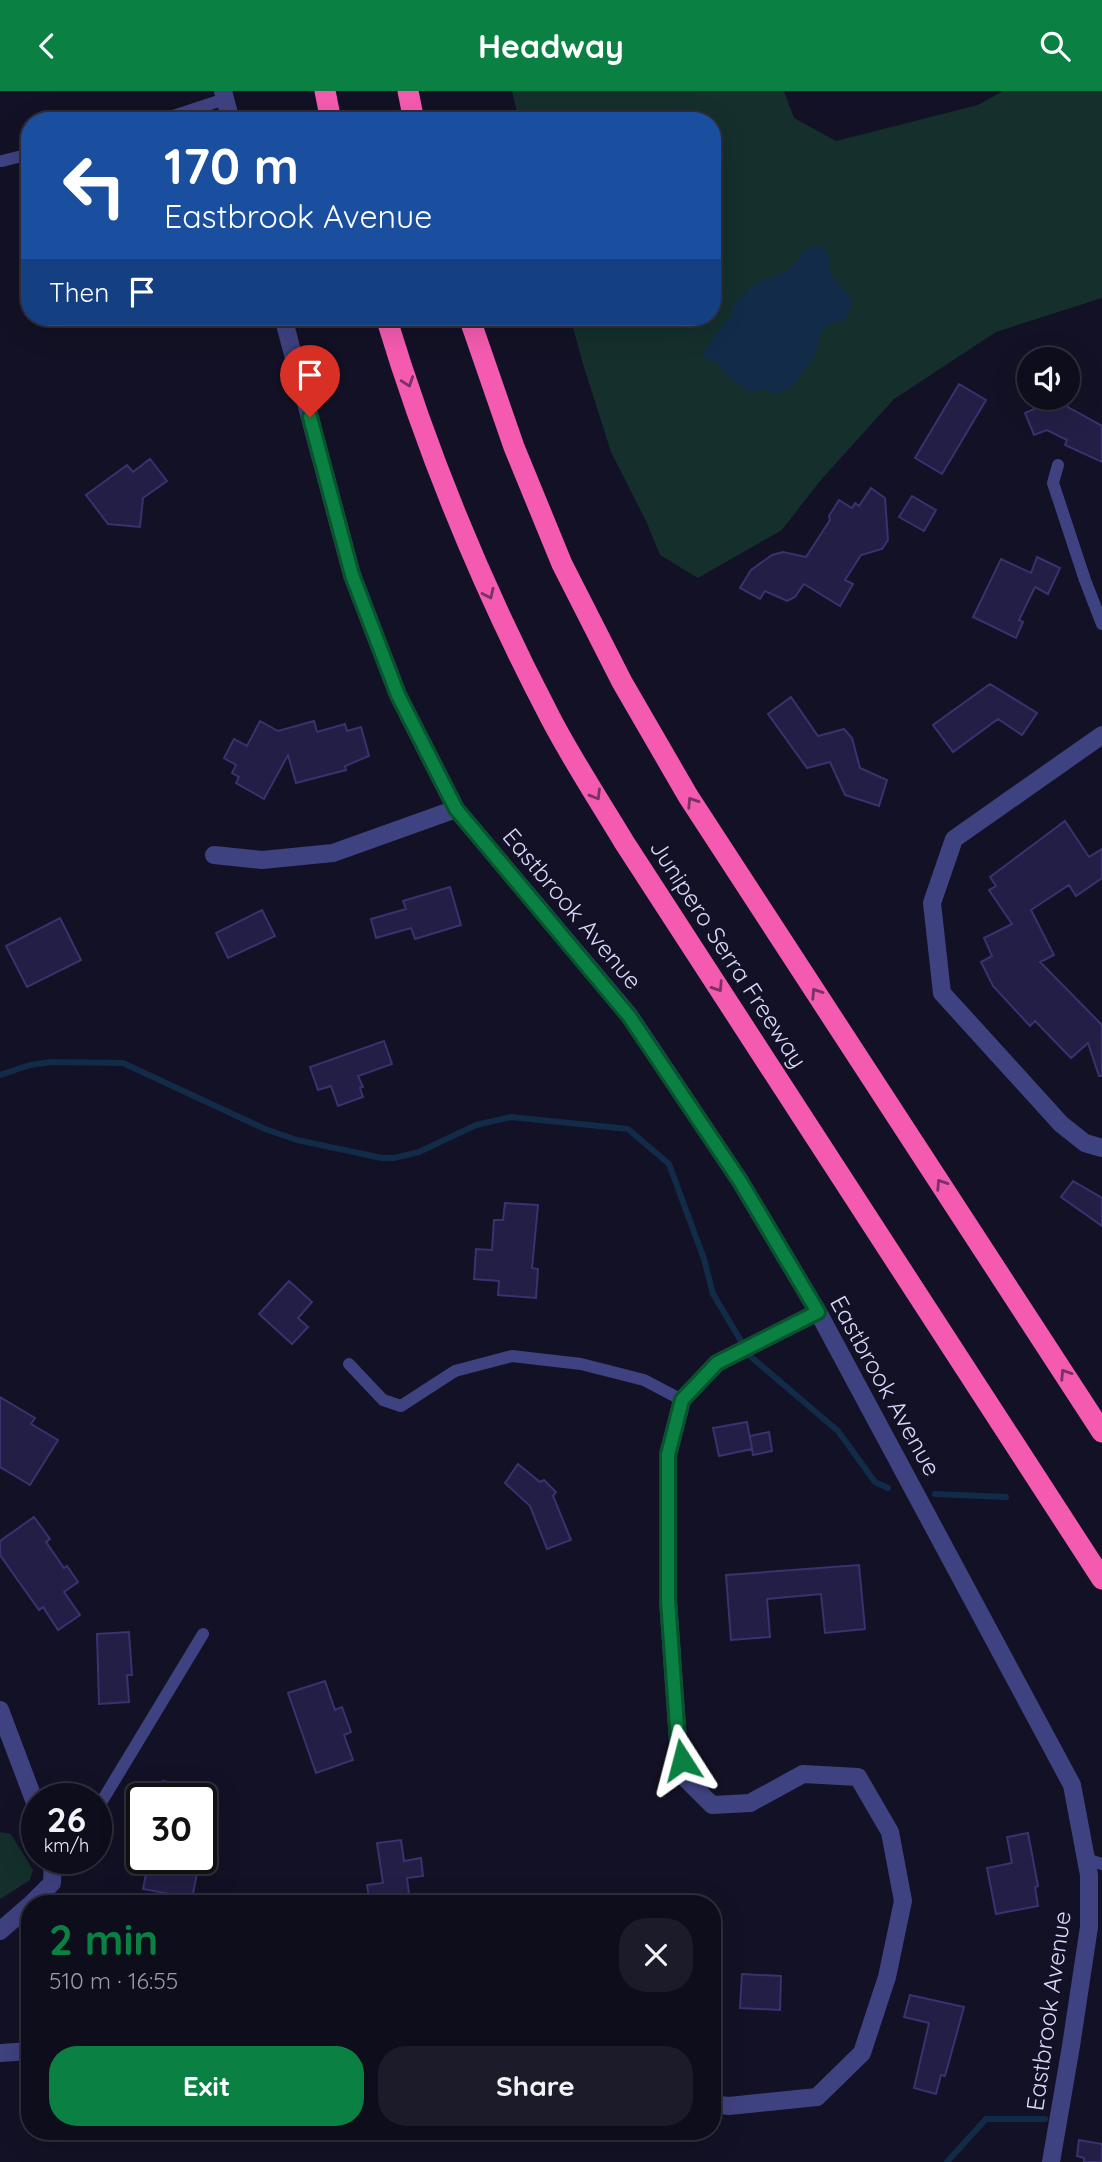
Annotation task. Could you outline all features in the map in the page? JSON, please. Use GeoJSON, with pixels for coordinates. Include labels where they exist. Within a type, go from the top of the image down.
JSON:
{"type":"FeatureCollection","features":[{"type":"Feature","properties":{"kind":"highway"},"geometry":{"type":"LineString","coordinates":[[325,91],[329,112]]}},
{"type":"Feature","properties":{"kind":"highway"},"geometry":{"type":"LineString","coordinates":[[408,91],[412,112]]}},
{"type":"Feature","properties":{"kind":"highway","name":"Junipero Serra Freeway"},"geometry":{"type":"LineString","coordinates":[[389,326],[439,471],[473,555],[552,721],[624,842],[1102,1579]]}},
{"type":"Feature","properties":{"kind":"highway"},"geometry":{"type":"LineString","coordinates":[[472,326],[514,447],[562,564],[622,682],[688,796],[1102,1432]]}},
{"type":"Feature","properties":{"kind":"street"},"geometry":{"type":"LineString","coordinates":[[224,95],[229,112]]}},
{"type":"Feature","properties":{"kind":"street","name":"Eastbrook Avenue"},"geometry":{"type":"LineString","coordinates":[[285,326],[352,575],[398,695],[456,809],[629,1016],[740,1181],[818,1312],[1072,1785],[1094,1862],[1089,1875],[1089,1927],[1072,2046],[1051,2162]]}},
{"type":"Feature","properties":{"kind":"street"},"geometry":{"type":"LineString","coordinates":[[1093,1146],[1061,1124],[942,993],[932,903],[954,839],[1102,735]]}},
{"type":"Feature","properties":{"kind":"street"},"geometry":{"type":"LineString","coordinates":[[214,855],[262,860],[333,853],[456,809]]}},
{"type":"Feature","properties":{"kind":"street"},"geometry":{"type":"LineString","coordinates":[[721,2105],[817,2097],[862,2053],[887,1977],[903,1901],[890,1832],[858,1777],[803,1774],[750,1803],[712,1805],[686,1779],[678,1741],[668,1600],[668,1455],[682,1400],[717,1363],[818,1312]]}},
{"type":"Feature","properties":{"kind":"street"},"geometry":{"type":"LineString","coordinates":[[0,1710],[28,1783]]}},
{"type":"Feature","properties":{"kind":"street"},"geometry":{"type":"LineString","coordinates":[[40,1895],[52,1883],[52,1874]]}},
{"type":"Feature","properties":{"kind":"street"},"geometry":{"type":"LineString","coordinates":[[0,1931],[21,1913]]}},
{"type":"Feature","properties":{"kind":"street"},"geometry":{"type":"LineString","coordinates":[[0,2053],[21,2052]]}},
{"type":"Feature","properties":{"kind":"lane"},"geometry":{"type":"LineString","coordinates":[[181,112],[224,95]]}},
{"type":"Feature","properties":{"kind":"lane"},"geometry":{"type":"LineString","coordinates":[[2,161],[21,156]]}},
{"type":"Feature","properties":{"kind":"lane"},"geometry":{"type":"LineString","coordinates":[[1058,465],[1053,483],[1102,624]]}},
{"type":"Feature","properties":{"kind":"lane"},"geometry":{"type":"LineString","coordinates":[[349,1364],[383,1400],[401,1406],[455,1371],[512,1356],[581,1364],[644,1380],[682,1400]]}},
{"type":"Feature","properties":{"kind":"lane"},"geometry":{"type":"LineString","coordinates":[[112,1785],[203,1634]]}},
{"type":"Feature","properties":{"kind":"green space"},"geometry":{"type":"Polygon","coordinates":[[[512,91],[784,91],[794,118],[836,141],[978,105],[1003,91],[1102,91],[1102,298],[996,332],[894,399],[820,481],[782,530],[698,578],[660,555],[611,452],[572,326],[721,326],[721,112],[517,112],[512,91]]]}},
{"type":"Feature","properties":{"kind":"green space"},"geometry":{"type":"Polygon","coordinates":[[[0,1832],[11,1834],[21,1850],[21,1874],[32,1874],[30,1880],[0,1899],[0,1832]]]}},
{"type":"Feature","properties":{"kind":"water"},"geometry":{"type":"Polygon","coordinates":[[[817,245],[827,252],[832,277],[849,293],[852,306],[845,319],[824,327],[812,360],[792,387],[776,394],[767,390],[749,392],[726,375],[717,362],[701,357],[743,294],[756,284],[789,270],[802,252],[817,245]]]}},
{"type":"Feature","properties":{"kind":"building"},"geometry":{"type":"Polygon","coordinates":[[[959,384],[986,400],[942,474],[915,458],[959,384]]]}},
{"type":"Feature","properties":{"kind":"building"},"geometry":{"type":"Polygon","coordinates":[[[1032,410],[1073,410],[1102,426],[1102,462],[1065,445],[1067,440],[1047,430],[1034,435],[1025,413],[1032,410]]]}},
{"type":"Feature","properties":{"kind":"building"},"geometry":{"type":"Polygon","coordinates":[[[150,459],[167,481],[143,498],[140,527],[108,524],[86,495],[127,465],[133,472],[150,459]]]}},
{"type":"Feature","properties":{"kind":"building"},"geometry":{"type":"Polygon","coordinates":[[[871,488],[885,498],[888,540],[882,549],[861,555],[845,580],[853,584],[840,606],[804,584],[795,597],[787,601],[765,591],[760,599],[740,588],[751,570],[772,555],[783,552],[806,557],[830,520],[829,516],[839,500],[852,508],[855,503],[859,506],[871,488]]]}},
{"type":"Feature","properties":{"kind":"building"},"geometry":{"type":"Polygon","coordinates":[[[912,496],[936,510],[924,531],[899,517],[912,496]]]}},
{"type":"Feature","properties":{"kind":"building"},"geometry":{"type":"Polygon","coordinates":[[[1037,557],[1060,568],[1048,594],[1035,587],[1019,620],[1023,622],[1016,638],[973,617],[1001,559],[1031,573],[1037,557]]]}},
{"type":"Feature","properties":{"kind":"building"},"geometry":{"type":"Polygon","coordinates":[[[990,684],[1037,713],[1022,735],[998,719],[953,752],[933,725],[990,684]]]}},
{"type":"Feature","properties":{"kind":"building"},"geometry":{"type":"Polygon","coordinates":[[[791,697],[818,736],[844,729],[852,738],[860,768],[887,780],[879,806],[845,795],[830,762],[807,768],[768,714],[791,697]]]}},
{"type":"Feature","properties":{"kind":"building"},"geometry":{"type":"Polygon","coordinates":[[[260,721],[278,731],[314,721],[317,732],[345,724],[347,731],[361,727],[369,756],[345,766],[346,770],[296,783],[288,755],[264,799],[236,783],[239,777],[232,773],[236,765],[224,758],[234,739],[247,746],[260,721]]]}},
{"type":"Feature","properties":{"kind":"building"},"geometry":{"type":"Polygon","coordinates":[[[1065,821],[1089,857],[1102,849],[1102,878],[1076,896],[1069,885],[1031,910],[1054,955],[1040,962],[1102,1025],[1102,1076],[1099,1076],[1088,1043],[1071,1058],[1035,1021],[1030,1026],[993,986],[981,962],[992,956],[984,938],[1012,924],[989,890],[996,886],[990,877],[1065,821]]]}},
{"type":"Feature","properties":{"kind":"building"},"geometry":{"type":"Polygon","coordinates":[[[450,887],[461,925],[415,939],[411,928],[376,938],[371,919],[406,909],[403,901],[450,887]]]}},
{"type":"Feature","properties":{"kind":"building"},"geometry":{"type":"Polygon","coordinates":[[[262,910],[275,936],[228,958],[216,933],[262,910]]]}},
{"type":"Feature","properties":{"kind":"building"},"geometry":{"type":"Polygon","coordinates":[[[60,918],[81,960],[27,987],[6,946],[60,918]]]}},
{"type":"Feature","properties":{"kind":"building"},"geometry":{"type":"Polygon","coordinates":[[[384,1041],[392,1064],[358,1076],[363,1087],[360,1088],[363,1097],[338,1106],[331,1086],[318,1090],[310,1067],[384,1041]]]}},
{"type":"Feature","properties":{"kind":"building"},"geometry":{"type":"Polygon","coordinates":[[[1073,1181],[1102,1198],[1102,1226],[1061,1197],[1073,1181]]]}},
{"type":"Feature","properties":{"kind":"building"},"geometry":{"type":"Polygon","coordinates":[[[505,1203],[538,1205],[532,1268],[538,1269],[536,1298],[498,1295],[499,1281],[474,1279],[476,1249],[492,1250],[494,1220],[503,1220],[505,1203]]]}},
{"type":"Feature","properties":{"kind":"building"},"geometry":{"type":"Polygon","coordinates":[[[289,1281],[312,1302],[298,1318],[308,1327],[292,1344],[259,1314],[289,1281]]]}},
{"type":"Feature","properties":{"kind":"building"},"geometry":{"type":"Polygon","coordinates":[[[0,1397],[35,1418],[31,1424],[58,1440],[30,1485],[0,1467],[0,1397]]]}},
{"type":"Feature","properties":{"kind":"building"},"geometry":{"type":"Polygon","coordinates":[[[747,1422],[752,1449],[719,1456],[713,1428],[747,1422]]]}},
{"type":"Feature","properties":{"kind":"building"},"geometry":{"type":"Polygon","coordinates":[[[769,1432],[772,1451],[753,1455],[750,1436],[769,1432]]]}},
{"type":"Feature","properties":{"kind":"building"},"geometry":{"type":"Polygon","coordinates":[[[518,1464],[540,1482],[544,1480],[556,1492],[553,1496],[571,1540],[547,1549],[530,1506],[505,1483],[518,1464]]]}},
{"type":"Feature","properties":{"kind":"building"},"geometry":{"type":"Polygon","coordinates":[[[34,1517],[50,1539],[46,1542],[64,1568],[67,1566],[78,1582],[64,1592],[80,1615],[58,1630],[43,1607],[39,1610],[0,1555],[0,1541],[34,1517]]]}},
{"type":"Feature","properties":{"kind":"building"},"geometry":{"type":"Polygon","coordinates":[[[859,1565],[865,1629],[825,1633],[821,1594],[767,1599],[770,1637],[731,1640],[726,1575],[859,1565]]]}},
{"type":"Feature","properties":{"kind":"building"},"geometry":{"type":"Polygon","coordinates":[[[129,1632],[132,1675],[127,1675],[129,1702],[99,1704],[97,1634],[129,1632]]]}},
{"type":"Feature","properties":{"kind":"building"},"geometry":{"type":"Polygon","coordinates":[[[325,1681],[335,1710],[342,1707],[351,1732],[344,1735],[353,1760],[316,1773],[288,1693],[325,1681]]]}},
{"type":"Feature","properties":{"kind":"building"},"geometry":{"type":"Polygon","coordinates":[[[1028,1833],[1038,1886],[1035,1887],[1038,1906],[996,1914],[987,1868],[1012,1863],[1007,1837],[1028,1833]]]}},
{"type":"Feature","properties":{"kind":"building"},"geometry":{"type":"Polygon","coordinates":[[[401,1840],[404,1861],[421,1858],[423,1876],[407,1878],[409,1894],[369,1895],[367,1885],[383,1883],[377,1843],[401,1840]]]}},
{"type":"Feature","properties":{"kind":"building"},"geometry":{"type":"Polygon","coordinates":[[[146,1874],[197,1874],[193,1895],[143,1889],[146,1874]]]}},
{"type":"Feature","properties":{"kind":"building"},"geometry":{"type":"Polygon","coordinates":[[[742,1974],[781,1976],[780,2010],[740,2008],[742,1974]]]}},
{"type":"Feature","properties":{"kind":"building"},"geometry":{"type":"Polygon","coordinates":[[[910,1995],[964,2007],[945,2076],[941,2075],[936,2094],[914,2088],[929,2023],[904,2017],[910,1995]]]}},
{"type":"Feature","properties":{"kind":"building"},"geometry":{"type":"Polygon","coordinates":[[[1079,2140],[1102,2144],[1102,2162],[1084,2162],[1084,2158],[1077,2156],[1079,2140]]]}},
{"type":"Feature","properties":{"kind":"waterway"},"geometry":{"type":"LineString","coordinates":[[0,1075],[30,1065],[51,1062],[123,1063],[265,1129],[297,1140],[382,1158],[419,1152],[476,1125],[511,1117],[628,1129],[669,1164],[704,1259],[713,1294],[750,1356],[838,1431],[875,1482],[888,1488]]}},
{"type":"Feature","properties":{"kind":"waterway"},"geometry":{"type":"LineString","coordinates":[[935,1494],[1006,1497]]}},
{"type":"Feature","properties":{"kind":"waterway"},"geometry":{"type":"LineString","coordinates":[[947,2162],[986,2119],[1045,2119]]}},
{"type":"Feature","properties":{"kind":"route"},"geometry":{"type":"LineString","coordinates":[[310,417],[352,575],[398,695],[456,809],[629,1016],[740,1181],[818,1312],[717,1363],[682,1400],[668,1455],[668,1600],[678,1741],[682,1760]]}}]}
